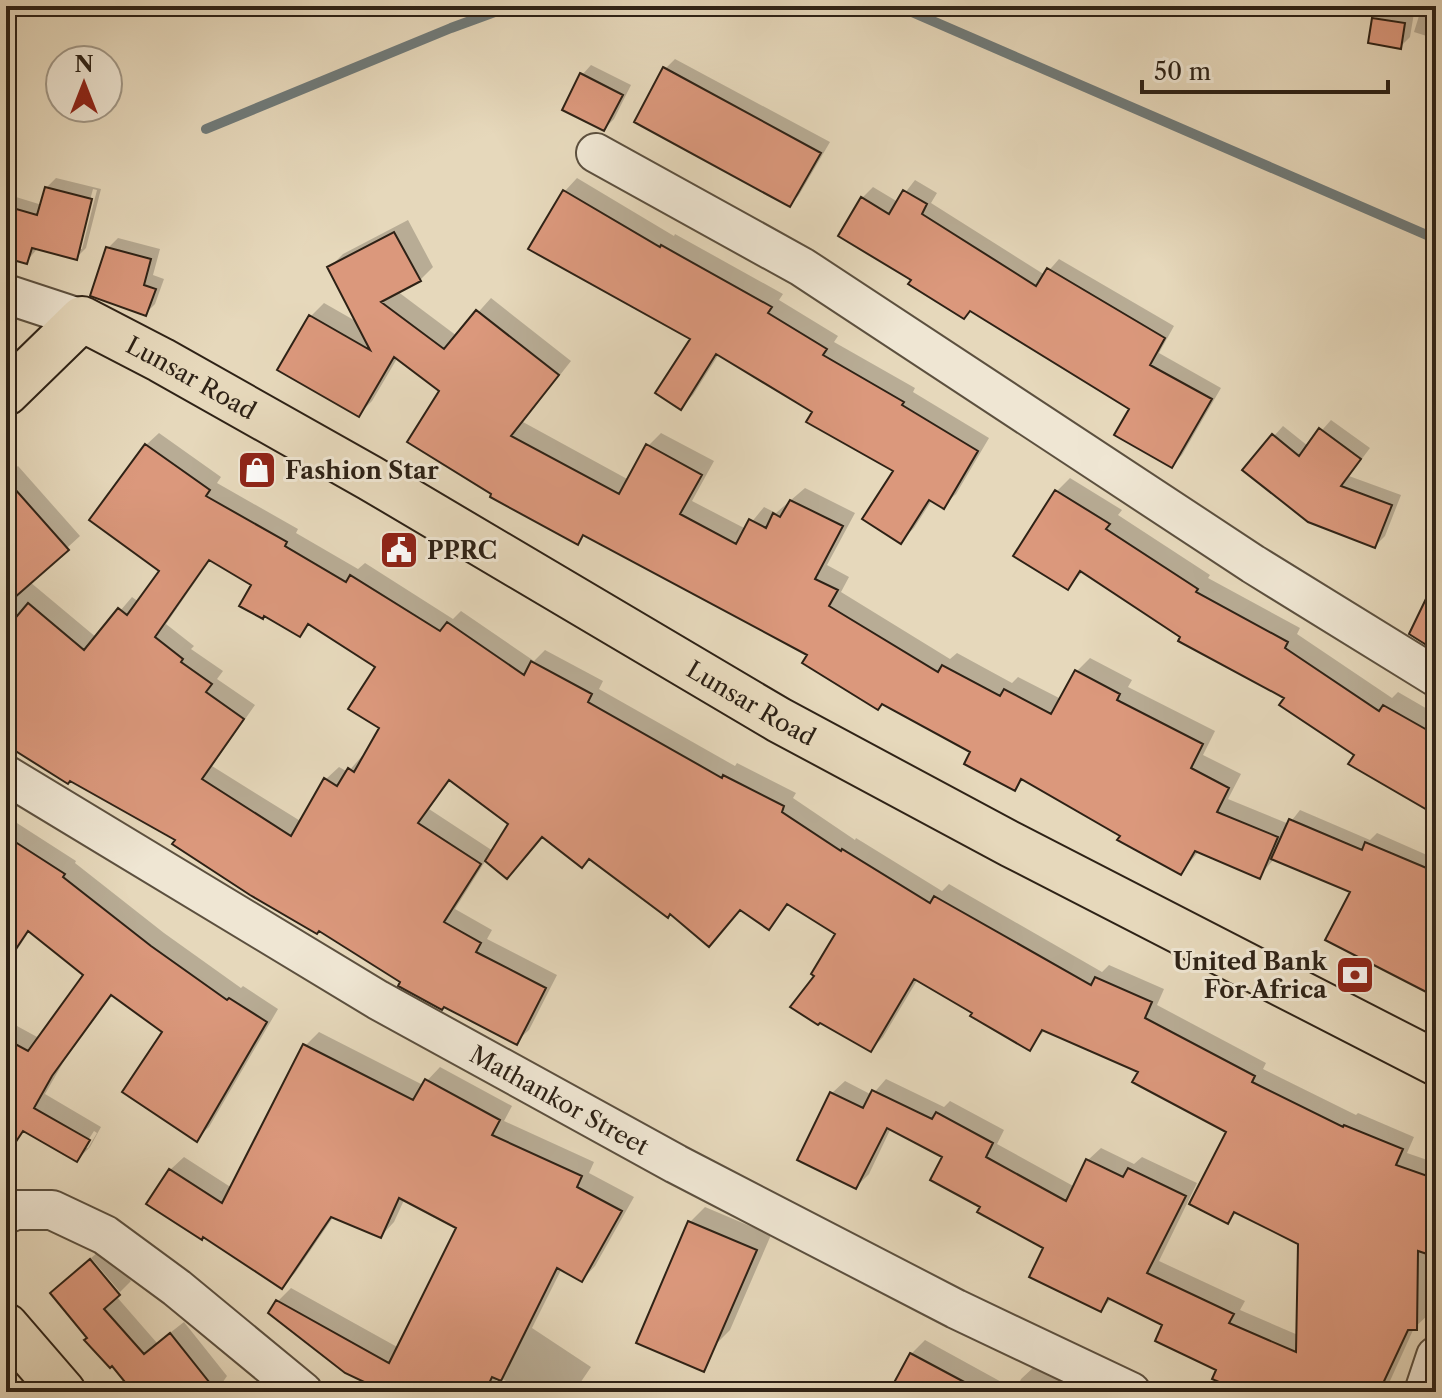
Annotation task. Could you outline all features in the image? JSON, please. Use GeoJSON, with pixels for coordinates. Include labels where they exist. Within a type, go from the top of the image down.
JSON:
{"type":"FeatureCollection","features":[{"type":"Feature","properties":{"kind":"main road"},"geometry":{"type":"LineString","coordinates":[[6,393],[82,319]]}},
{"type":"Feature","properties":{"kind":"main road","name":"Lunsar Road"},"geometry":{"type":"LineString","coordinates":[[82,319],[370,478],[779,720],[1012,845],[1436,1063]]}},
{"type":"Feature","properties":{"kind":"main road"},"geometry":{"type":"LineString","coordinates":[[6,1326],[63,1392]]}},
{"type":"Feature","properties":{"kind":"street"},"geometry":{"type":"LineString","coordinates":[[596,153],[802,267],[1253,564],[1436,677]]}},
{"type":"Feature","properties":{"kind":"street"},"geometry":{"type":"LineString","coordinates":[[6,294],[82,319]]}},
{"type":"Feature","properties":{"kind":"street","name":"Mathankor Street"},"geometry":{"type":"LineString","coordinates":[[6,775],[378,1000],[676,1164],[956,1309],[1131,1392]]}},
{"type":"Feature","properties":{"kind":"street"},"geometry":{"type":"LineString","coordinates":[[6,1214],[16,1210],[52,1210],[105,1235],[177,1288],[303,1392]]}},
{"type":"Feature","properties":{"kind":"street"},"geometry":{"type":"LineString","coordinates":[[1424,1392],[1436,1356]]}},
{"type":"Feature","properties":{"kind":"building"},"geometry":{"type":"Polygon","coordinates":[[[1372,18],[1405,23],[1401,49],[1368,43],[1372,18]]]}},
{"type":"Feature","properties":{"kind":"building"},"geometry":{"type":"Polygon","coordinates":[[[663,67],[821,153],[790,207],[634,122],[663,67]]]}},
{"type":"Feature","properties":{"kind":"building"},"geometry":{"type":"Polygon","coordinates":[[[580,73],[623,95],[604,131],[562,110],[580,73]]]}},
{"type":"Feature","properties":{"kind":"building"},"geometry":{"type":"Polygon","coordinates":[[[45,187],[92,199],[77,260],[32,248],[27,264],[6,258],[6,206],[37,215],[45,187]]]}},
{"type":"Feature","properties":{"kind":"building"},"geometry":{"type":"Polygon","coordinates":[[[563,190],[772,307],[768,313],[827,349],[823,355],[904,402],[902,405],[978,451],[944,509],[929,500],[901,544],[862,519],[893,471],[806,422],[812,412],[716,354],[681,410],[655,393],[690,339],[528,249],[563,190]]]}},
{"type":"Feature","properties":{"kind":"building"},"geometry":{"type":"Polygon","coordinates":[[[903,190],[927,204],[922,214],[1036,286],[1047,268],[1165,338],[1150,365],[1212,399],[1172,468],[1114,435],[1129,409],[970,311],[964,319],[908,284],[911,280],[838,236],[861,197],[889,214],[903,190]]]}},
{"type":"Feature","properties":{"kind":"building"},"geometry":{"type":"Polygon","coordinates":[[[394,232],[421,281],[381,302],[444,349],[476,310],[559,375],[511,436],[619,494],[646,444],[702,475],[680,514],[736,544],[749,519],[766,528],[773,513],[780,517],[790,500],[843,526],[815,579],[838,590],[829,606],[938,672],[942,665],[1000,696],[1004,689],[1051,714],[1075,670],[1120,694],[1117,700],[1203,744],[1191,768],[1229,788],[1217,812],[1278,837],[1260,879],[1195,851],[1181,875],[1117,840],[1120,836],[1021,779],[1015,791],[964,764],[970,752],[882,704],[878,710],[802,663],[807,655],[583,535],[578,545],[490,497],[491,494],[407,442],[439,391],[394,357],[359,417],[277,370],[309,315],[370,350],[327,267],[394,232]]]}},
{"type":"Feature","properties":{"kind":"building"},"geometry":{"type":"Polygon","coordinates":[[[106,247],[151,259],[144,285],[156,289],[146,316],[90,296],[106,247]]]}},
{"type":"Feature","properties":{"kind":"building"},"geometry":{"type":"Polygon","coordinates":[[[1319,428],[1361,459],[1341,486],[1392,505],[1375,548],[1308,522],[1242,470],[1272,434],[1299,456],[1319,428]]]}},
{"type":"Feature","properties":{"kind":"building"},"geometry":{"type":"Polygon","coordinates":[[[145,444],[210,490],[206,496],[287,542],[285,546],[346,582],[350,575],[440,631],[447,622],[524,675],[531,661],[592,694],[588,702],[722,778],[723,775],[784,806],[782,812],[930,903],[934,896],[1091,985],[1095,977],[1152,1002],[1145,1018],[1255,1076],[1252,1082],[1343,1127],[1403,1149],[1396,1165],[1436,1179],[1436,1236],[1430,1255],[1418,1251],[1417,1330],[1408,1330],[1379,1392],[1242,1392],[1212,1379],[1216,1370],[1155,1341],[1162,1325],[1108,1298],[1101,1312],[1029,1277],[1043,1248],[977,1212],[980,1207],[930,1180],[942,1157],[887,1128],[856,1189],[797,1160],[830,1092],[863,1108],[872,1090],[932,1119],[936,1112],[993,1143],[986,1157],[1066,1201],[1086,1159],[1123,1177],[1128,1168],[1186,1196],[1147,1273],[1234,1314],[1229,1323],[1296,1352],[1298,1244],[1234,1212],[1228,1224],[1189,1204],[1226,1132],[1132,1082],[1138,1072],[1042,1030],[1030,1051],[914,979],[871,1052],[820,1023],[818,1025],[790,1007],[814,976],[811,974],[835,934],[787,904],[769,930],[740,910],[709,947],[670,914],[668,918],[589,859],[582,868],[542,837],[507,879],[485,861],[508,824],[449,780],[418,823],[481,864],[444,922],[481,943],[476,952],[546,988],[517,1045],[398,986],[400,982],[319,931],[317,934],[250,895],[172,844],[175,840],[70,781],[68,784],[6,745],[6,629],[28,603],[84,650],[118,608],[127,615],[159,571],[89,520],[145,444]],[[209,560],[155,637],[183,659],[181,662],[212,684],[206,692],[244,719],[202,779],[291,836],[324,778],[337,786],[348,768],[354,772],[379,728],[348,709],[375,667],[308,624],[300,637],[264,616],[263,619],[239,606],[251,585],[209,560]]]}},
{"type":"Feature","properties":{"kind":"building"},"geometry":{"type":"Polygon","coordinates":[[[6,479],[69,550],[6,605],[6,479]]]}},
{"type":"Feature","properties":{"kind":"building"},"geometry":{"type":"Polygon","coordinates":[[[1055,490],[1110,524],[1106,529],[1198,589],[1196,592],[1288,642],[1285,648],[1379,711],[1383,705],[1436,735],[1436,815],[1348,764],[1354,755],[1279,705],[1284,698],[1178,641],[1180,637],[1080,571],[1068,590],[1013,556],[1055,490]]]}},
{"type":"Feature","properties":{"kind":"building"},"geometry":{"type":"Polygon","coordinates":[[[1436,578],[1436,651],[1409,634],[1436,578]]]}},
{"type":"Feature","properties":{"kind":"building"},"geometry":{"type":"Polygon","coordinates":[[[1289,819],[1362,850],[1365,842],[1436,872],[1436,997],[1325,940],[1350,892],[1271,859],[1289,819]]]}},
{"type":"Feature","properties":{"kind":"building"},"geometry":{"type":"Polygon","coordinates":[[[6,836],[65,874],[63,877],[151,946],[227,1000],[229,998],[267,1022],[197,1142],[122,1092],[162,1032],[111,995],[52,1076],[34,1108],[90,1140],[77,1162],[23,1131],[6,1157],[6,1039],[28,1051],[83,975],[28,931],[6,964],[6,836]]]}},
{"type":"Feature","properties":{"kind":"building"},"geometry":{"type":"Polygon","coordinates":[[[303,1044],[413,1100],[425,1079],[500,1120],[492,1135],[582,1176],[577,1187],[622,1211],[582,1282],[557,1268],[501,1381],[492,1377],[485,1392],[375,1392],[377,1388],[345,1373],[268,1313],[276,1300],[389,1363],[456,1228],[399,1198],[381,1238],[331,1217],[282,1289],[146,1204],[169,1169],[222,1203],[303,1044]]]}},
{"type":"Feature","properties":{"kind":"building"},"geometry":{"type":"Polygon","coordinates":[[[688,1221],[757,1250],[704,1372],[636,1343],[688,1221]]]}},
{"type":"Feature","properties":{"kind":"building"},"geometry":{"type":"Polygon","coordinates":[[[90,1259],[120,1295],[104,1309],[144,1354],[170,1333],[217,1392],[133,1392],[112,1366],[110,1368],[84,1340],[87,1338],[50,1293],[90,1259]]]}},
{"type":"Feature","properties":{"kind":"building"},"geometry":{"type":"Polygon","coordinates":[[[910,1353],[983,1392],[889,1392],[910,1353]]]}},
{"type":"Feature","properties":{"kind":"waterway"},"geometry":{"type":"LineString","coordinates":[[206,129],[511,6]]}},
{"type":"Feature","properties":{"kind":"waterway"},"geometry":{"type":"LineString","coordinates":[[898,6],[1436,239]]}},
{"type":"Feature","properties":{"kind":"place","name":"Fashion Star"},"geometry":{"type":"Point","coordinates":[257,470]}},
{"type":"Feature","properties":{"kind":"place","name":"PPRC"},"geometry":{"type":"Point","coordinates":[399,550]}},
{"type":"Feature","properties":{"kind":"place","name":"United Bank For Africa"},"geometry":{"type":"Point","coordinates":[1355,975]}}]}
